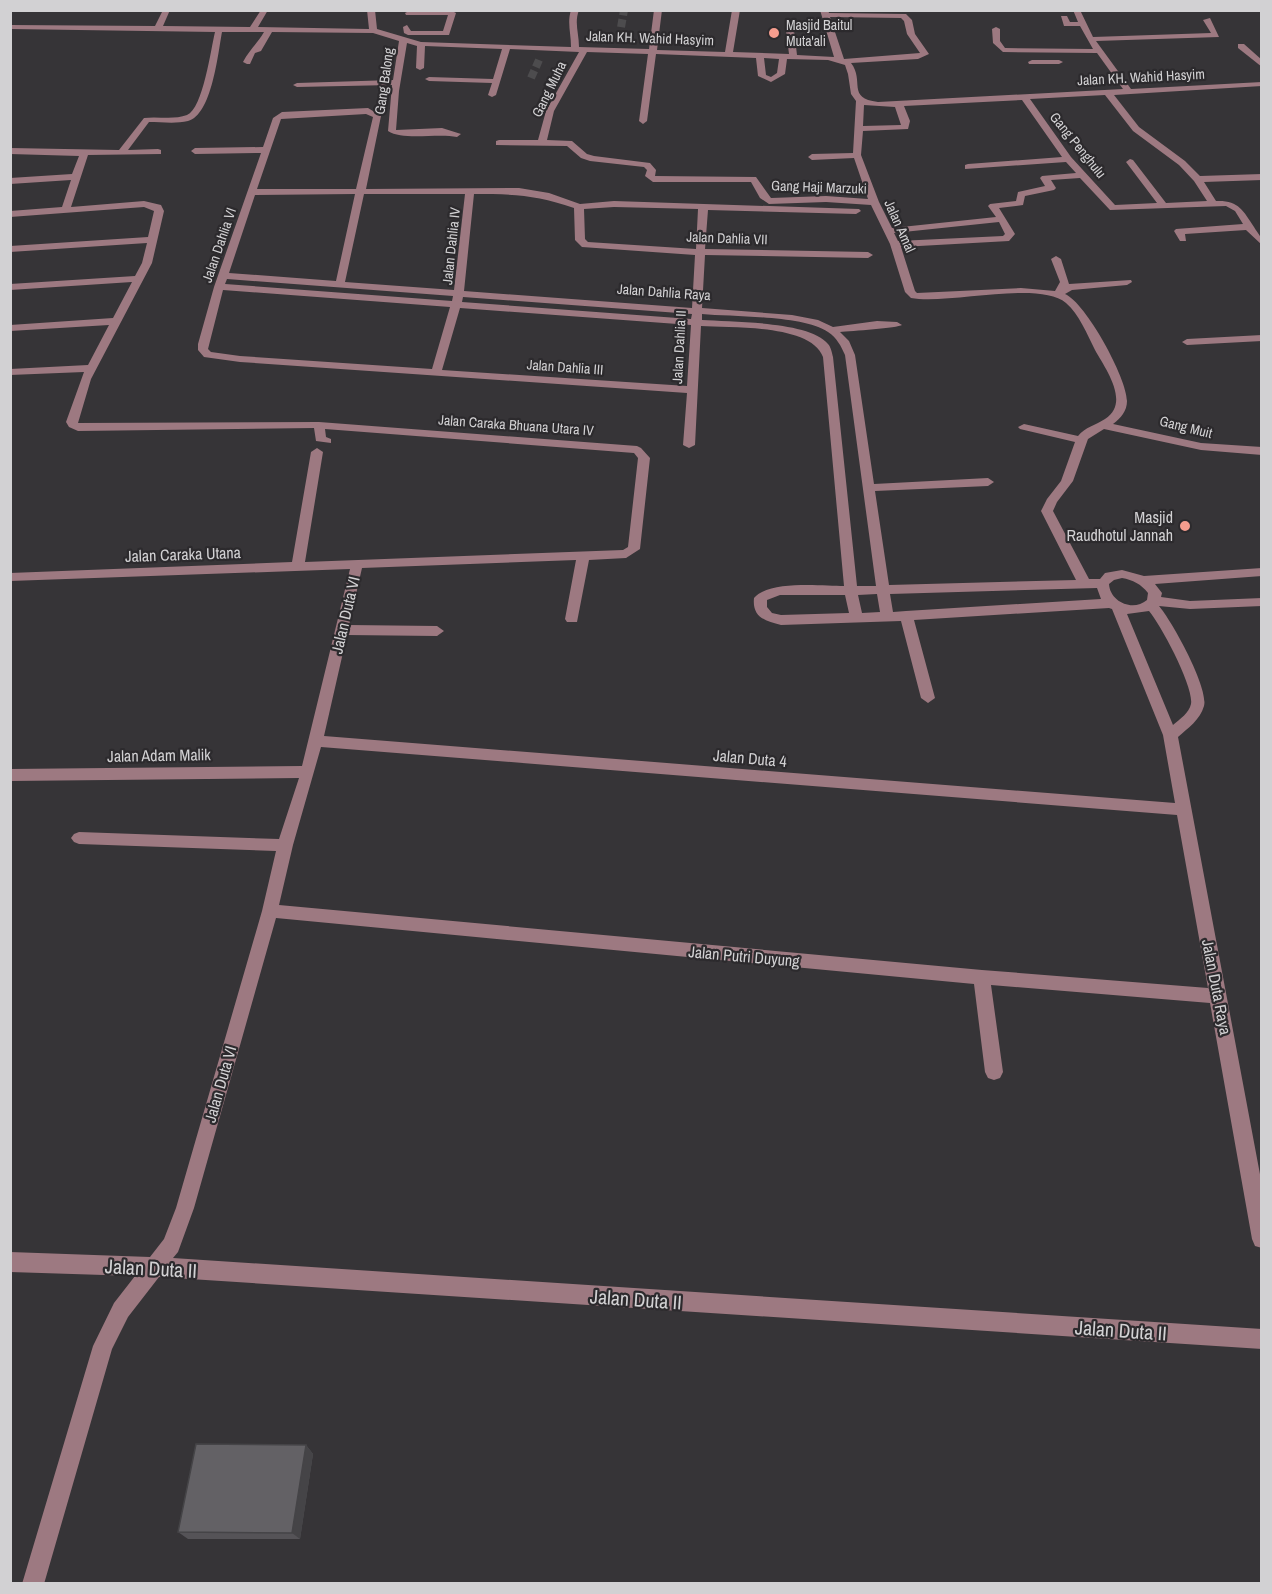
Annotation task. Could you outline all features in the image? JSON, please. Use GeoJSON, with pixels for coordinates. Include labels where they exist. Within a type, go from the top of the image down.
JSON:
{"type":"FeatureCollection","features":[{"type":"Feature","properties":{"kind":"street"},"geometry":{"type":"LineString","coordinates":[[158,29],[167,10]]}},
{"type":"Feature","properties":{"kind":"street"},"geometry":{"type":"LineString","coordinates":[[253,29],[265,10]]}},
{"type":"Feature","properties":{"kind":"street"},"geometry":{"type":"LineString","coordinates":[[371,10],[373,31]]}},
{"type":"Feature","properties":{"kind":"street"},"geometry":{"type":"LineString","coordinates":[[575,10],[571,22],[575,33],[575,49]]}},
{"type":"Feature","properties":{"kind":"street"},"geometry":{"type":"LineString","coordinates":[[643,121],[658,10]]}},
{"type":"Feature","properties":{"kind":"street"},"geometry":{"type":"LineString","coordinates":[[729,53],[736,10]]}},
{"type":"Feature","properties":{"kind":"street"},"geometry":{"type":"LineString","coordinates":[[1076,10],[1081,24],[1098,51],[1100,61],[1129,92]]}},
{"type":"Feature","properties":{"kind":"street"},"geometry":{"type":"LineString","coordinates":[[444,44],[452,13],[409,12],[408,33],[446,33]]}},
{"type":"Feature","properties":{"kind":"street"},"geometry":{"type":"LineString","coordinates":[[824,13],[842,60],[851,68],[856,96],[860,101]]}},
{"type":"Feature","properties":{"kind":"street","name":"Jalan KH. Wahid Hasyim"},"geometry":{"type":"LineString","coordinates":[[12,29],[219,29],[232,25],[268,30],[373,31],[392,34],[404,42],[421,44],[760,54],[842,60],[918,57],[925,54],[911,34],[908,21],[903,16],[824,13]]}},
{"type":"Feature","properties":{"kind":"street"},"geometry":{"type":"LineString","coordinates":[[1064,18],[1067,24],[1081,24]]}},
{"type":"Feature","properties":{"kind":"street"},"geometry":{"type":"LineString","coordinates":[[1090,39],[1216,35],[1208,20]]}},
{"type":"Feature","properties":{"kind":"street"},"geometry":{"type":"LineString","coordinates":[[392,34],[407,27]]}},
{"type":"Feature","properties":{"kind":"street"},"geometry":{"type":"LineString","coordinates":[[122,152],[147,120],[192,117],[205,94],[219,29]]}},
{"type":"Feature","properties":{"kind":"street"},"geometry":{"type":"LineString","coordinates":[[996,29],[994,36],[1003,50],[1098,51]]}},
{"type":"Feature","properties":{"kind":"street"},"geometry":{"type":"LineString","coordinates":[[247,62],[252,51],[258,49],[268,30]]}},
{"type":"Feature","properties":{"kind":"street"},"geometry":{"type":"LineString","coordinates":[[790,30],[793,56]]}},
{"type":"Feature","properties":{"kind":"street"},"geometry":{"type":"LineString","coordinates":[[619,39],[620,50]]}},
{"type":"Feature","properties":{"kind":"street","name":"Gang Balong"},"geometry":{"type":"LineString","coordinates":[[404,42],[396,82],[392,131],[400,133],[442,131],[457,134]]}},
{"type":"Feature","properties":{"kind":"street"},"geometry":{"type":"LineString","coordinates":[[420,68],[421,44]]}},
{"type":"Feature","properties":{"kind":"street"},"geometry":{"type":"LineString","coordinates":[[1241,46],[1262,65]]}},
{"type":"Feature","properties":{"kind":"street"},"geometry":{"type":"LineString","coordinates":[[492,95],[507,47]]}},
{"type":"Feature","properties":{"kind":"street"},"geometry":{"type":"LineString","coordinates":[[538,60],[544,47]]}},
{"type":"Feature","properties":{"kind":"street","name":"Gang Muha"},"geometry":{"type":"LineString","coordinates":[[542,143],[550,111],[585,49]]}},
{"type":"Feature","properties":{"kind":"street"},"geometry":{"type":"LineString","coordinates":[[760,54],[762,76],[771,84],[781,74],[783,55]]}},
{"type":"Feature","properties":{"kind":"street"},"geometry":{"type":"LineString","coordinates":[[1032,62],[1064,62]]}},
{"type":"Feature","properties":{"kind":"street"},"geometry":{"type":"LineString","coordinates":[[429,79],[495,81]]}},
{"type":"Feature","properties":{"kind":"street"},"geometry":{"type":"LineString","coordinates":[[297,85],[396,82]]}},
{"type":"Feature","properties":{"kind":"street","name":"Jalan KH. Wahid Hasyim"},"geometry":{"type":"LineString","coordinates":[[860,101],[899,105],[1262,84]]}},
{"type":"Feature","properties":{"kind":"street"},"geometry":{"type":"LineString","coordinates":[[1108,93],[1136,129],[1182,163],[1198,179],[1213,203]]}},
{"type":"Feature","properties":{"kind":"street","name":"Gang Penghulu"},"geometry":{"type":"LineString","coordinates":[[1024,97],[1068,159],[1113,208],[1164,206]]}},
{"type":"Feature","properties":{"kind":"street","name":"Jalan Amal"},"geometry":{"type":"LineString","coordinates":[[860,101],[856,129],[857,155],[874,202],[895,244],[910,292],[915,296],[1037,291],[1058,294]]}},
{"type":"Feature","properties":{"kind":"street"},"geometry":{"type":"LineString","coordinates":[[856,129],[905,127],[904,116],[899,105]]}},
{"type":"Feature","properties":{"kind":"street","name":"Jalan Dahlia VI"},"geometry":{"type":"LineString","coordinates":[[203,350],[219,287],[277,118],[287,114],[368,111],[377,116],[362,190]]}},
{"type":"Feature","properties":{"kind":"street"},"geometry":{"type":"LineString","coordinates":[[499,143],[542,143]]}},
{"type":"Feature","properties":{"kind":"street","name":"Gang Haji Marzuki"},"geometry":{"type":"LineString","coordinates":[[542,143],[569,143],[584,156],[593,159],[647,165],[652,170],[650,176],[653,179],[753,179],[758,183],[762,196],[769,201],[826,199],[874,202]]}},
{"type":"Feature","properties":{"kind":"street"},"geometry":{"type":"LineString","coordinates":[[195,151],[265,150]]}},
{"type":"Feature","properties":{"kind":"street"},"geometry":{"type":"LineString","coordinates":[[10,151],[158,152]]}},
{"type":"Feature","properties":{"kind":"street"},"geometry":{"type":"LineString","coordinates":[[65,211],[74,177],[84,153]]}},
{"type":"Feature","properties":{"kind":"street"},"geometry":{"type":"LineString","coordinates":[[812,157],[857,155]]}},
{"type":"Feature","properties":{"kind":"street"},"geometry":{"type":"LineString","coordinates":[[968,167],[1068,159]]}},
{"type":"Feature","properties":{"kind":"street"},"geometry":{"type":"LineString","coordinates":[[1130,162],[1164,206],[1213,203],[1237,206],[1262,243]]}},
{"type":"Feature","properties":{"kind":"street"},"geometry":{"type":"LineString","coordinates":[[895,244],[1001,240],[1010,237],[993,206],[1020,203],[1021,194],[1051,188],[1045,178],[1082,175]]}},
{"type":"Feature","properties":{"kind":"street"},"geometry":{"type":"LineString","coordinates":[[10,182],[74,177]]}},
{"type":"Feature","properties":{"kind":"street"},"geometry":{"type":"LineString","coordinates":[[1198,179],[1262,177]]}},
{"type":"Feature","properties":{"kind":"street"},"geometry":{"type":"LineString","coordinates":[[340,284],[362,190]]}},
{"type":"Feature","properties":{"kind":"street"},"geometry":{"type":"LineString","coordinates":[[253,192],[470,190],[537,193],[579,207]]}},
{"type":"Feature","properties":{"kind":"street","name":"Jalan Dahlia IV"},"geometry":{"type":"LineString","coordinates":[[457,299],[470,190]]}},
{"type":"Feature","properties":{"kind":"street"},"geometry":{"type":"LineString","coordinates":[[10,214],[144,204],[158,207],[159,211],[147,263],[92,368],[10,372]]}},
{"type":"Feature","properties":{"kind":"street","name":"Jalan Dahlia VII"},"geometry":{"type":"LineString","coordinates":[[856,211],[614,204],[579,207],[579,240],[585,245],[702,252],[868,255]]}},
{"type":"Feature","properties":{"kind":"street","name":"Jalan Dahlia II"},"geometry":{"type":"LineString","coordinates":[[689,445],[703,207]]}},
{"type":"Feature","properties":{"kind":"street"},"geometry":{"type":"LineString","coordinates":[[889,231],[956,222],[1002,219]]}},
{"type":"Feature","properties":{"kind":"street"},"geometry":{"type":"LineString","coordinates":[[1183,239],[1179,231],[1249,221]]}},
{"type":"Feature","properties":{"kind":"street"},"geometry":{"type":"LineString","coordinates":[[10,249],[154,240]]}},
{"type":"Feature","properties":{"kind":"street"},"geometry":{"type":"LineString","coordinates":[[1056,259],[1065,282],[1058,294]]}},
{"type":"Feature","properties":{"kind":"street","name":"Jalan Dahlia Raya"},"geometry":{"type":"LineString","coordinates":[[224,276],[340,284],[457,299]]}},
{"type":"Feature","properties":{"kind":"street"},"geometry":{"type":"LineString","coordinates":[[10,287],[139,279]]}},
{"type":"Feature","properties":{"kind":"street"},"geometry":{"type":"LineString","coordinates":[[1058,294],[1069,287],[1127,282]]}},
{"type":"Feature","properties":{"kind":"street","name":"Jalan Dahlia Raya"},"geometry":{"type":"LineString","coordinates":[[219,287],[792,318],[814,322],[831,330]]}},
{"type":"Feature","properties":{"kind":"street"},"geometry":{"type":"LineString","coordinates":[[1058,294],[1071,301],[1110,365],[1121,395],[1120,411],[1114,418],[1080,440],[1076,461],[1065,485],[1050,500],[1047,511],[1084,582]]}},
{"type":"Feature","properties":{"kind":"street"},"geometry":{"type":"LineString","coordinates":[[436,373],[457,299]]}},
{"type":"Feature","properties":{"kind":"street","name":"Jalan Dahlia Raya"},"geometry":{"type":"LineString","coordinates":[[696,314],[805,333],[824,346],[828,357],[851,591],[856,617]]}},
{"type":"Feature","properties":{"kind":"street"},"geometry":{"type":"LineString","coordinates":[[10,328],[117,321]]}},
{"type":"Feature","properties":{"kind":"street"},"geometry":{"type":"LineString","coordinates":[[831,330],[877,324],[897,325]]}},
{"type":"Feature","properties":{"kind":"street"},"geometry":{"type":"LineString","coordinates":[[831,330],[844,341],[850,355],[887,617]]}},
{"type":"Feature","properties":{"kind":"street"},"geometry":{"type":"LineString","coordinates":[[1187,342],[1262,338]]}},
{"type":"Feature","properties":{"kind":"street","name":"Jalan Dahlia III"},"geometry":{"type":"LineString","coordinates":[[203,350],[208,355],[222,357],[692,390]]}},
{"type":"Feature","properties":{"kind":"street","name":"Jalan Caraka Bhuana Utara IV"},"geometry":{"type":"LineString","coordinates":[[92,368],[72,422],[73,426],[78,428],[319,425],[637,450],[644,458],[634,549],[626,554],[357,564]]}},
{"type":"Feature","properties":{"kind":"street","name":"Gang Muit"},"geometry":{"type":"LineString","coordinates":[[1103,424],[1212,450],[1262,451]]}},
{"type":"Feature","properties":{"kind":"street"},"geometry":{"type":"LineString","coordinates":[[319,425],[320,439],[327,441]]}},
{"type":"Feature","properties":{"kind":"street"},"geometry":{"type":"LineString","coordinates":[[1024,427],[1080,440]]}},
{"type":"Feature","properties":{"kind":"street"},"geometry":{"type":"LineString","coordinates":[[298,566],[317,452]]}},
{"type":"Feature","properties":{"kind":"street"},"geometry":{"type":"LineString","coordinates":[[868,488],[988,482]]}},
{"type":"Feature","properties":{"kind":"street"},"geometry":{"type":"LineString","coordinates":[[572,619],[583,556]]}},
{"type":"Feature","properties":{"kind":"street","name":"Jalan Caraka Utana"},"geometry":{"type":"LineString","coordinates":[[10,577],[357,564]]}},
{"type":"Feature","properties":{"kind":"street","name":"Jalan Duta VI"},"geometry":{"type":"LineString","coordinates":[[33,1584],[104,1346],[126,1302],[171,1245],[185,1208],[270,911],[285,844],[308,772],[357,564]]}},
{"type":"Feature","properties":{"kind":"street"},"geometry":{"type":"LineString","coordinates":[[1115,605],[1102,593],[1103,583],[1110,576],[1122,574],[1143,580],[1262,572]]}},
{"type":"Feature","properties":{"kind":"street"},"geometry":{"type":"LineString","coordinates":[[1143,580],[1155,593],[1153,603],[1165,621],[1198,692],[1200,704],[1195,713],[1170,735]]}},
{"type":"Feature","properties":{"kind":"street"},"geometry":{"type":"LineString","coordinates":[[1103,583],[769,593],[761,598],[760,608],[768,617],[781,620],[1115,605],[1137,610],[1153,603],[1190,605],[1262,602]]}},
{"type":"Feature","properties":{"kind":"street","name":"Jalan Duta Raya"},"geometry":{"type":"LineString","coordinates":[[1115,605],[1170,735],[1262,1239]]}},
{"type":"Feature","properties":{"kind":"street"},"geometry":{"type":"LineString","coordinates":[[906,616],[928,698]]}},
{"type":"Feature","properties":{"kind":"street"},"geometry":{"type":"LineString","coordinates":[[341,630],[437,631]]}},
{"type":"Feature","properties":{"kind":"street","name":"Jalan Duta 4"},"geometry":{"type":"LineString","coordinates":[[315,741],[1182,804]]}},
{"type":"Feature","properties":{"kind":"street","name":"Jalan Adam Malik"},"geometry":{"type":"LineString","coordinates":[[10,775],[308,772]]}},
{"type":"Feature","properties":{"kind":"street"},"geometry":{"type":"LineString","coordinates":[[79,838],[285,844]]}},
{"type":"Feature","properties":{"kind":"street","name":"Jalan Putri Duyung"},"geometry":{"type":"LineString","coordinates":[[270,911],[982,977],[1219,996]]}},
{"type":"Feature","properties":{"kind":"street"},"geometry":{"type":"LineString","coordinates":[[982,977],[994,1072]]}},
{"type":"Feature","properties":{"kind":"street","name":"Jalan Duta II"},"geometry":{"type":"LineString","coordinates":[[10,1262],[155,1267],[1262,1339]]}},
{"type":"Feature","properties":{"kind":"building"},"geometry":{"type":"Polygon","coordinates":[[[196,1444],[306,1445],[292,1533],[178,1532],[196,1444]]]}},
{"type":"Feature","properties":{"kind":"tunnel"},"geometry":{"type":"LineString","coordinates":[[619,39],[624,10]]}},
{"type":"Feature","properties":{"kind":"tunnel"},"geometry":{"type":"LineString","coordinates":[[531,78],[539,60]]}},
{"type":"Feature","properties":{"kind":"place","name":"Masjid Baitul Muta'ali"},"geometry":{"type":"Point","coordinates":[774,33]}},
{"type":"Feature","properties":{"kind":"place","name":"Masjid Raudhotul Jannah"},"geometry":{"type":"Point","coordinates":[1185,526]}}]}
